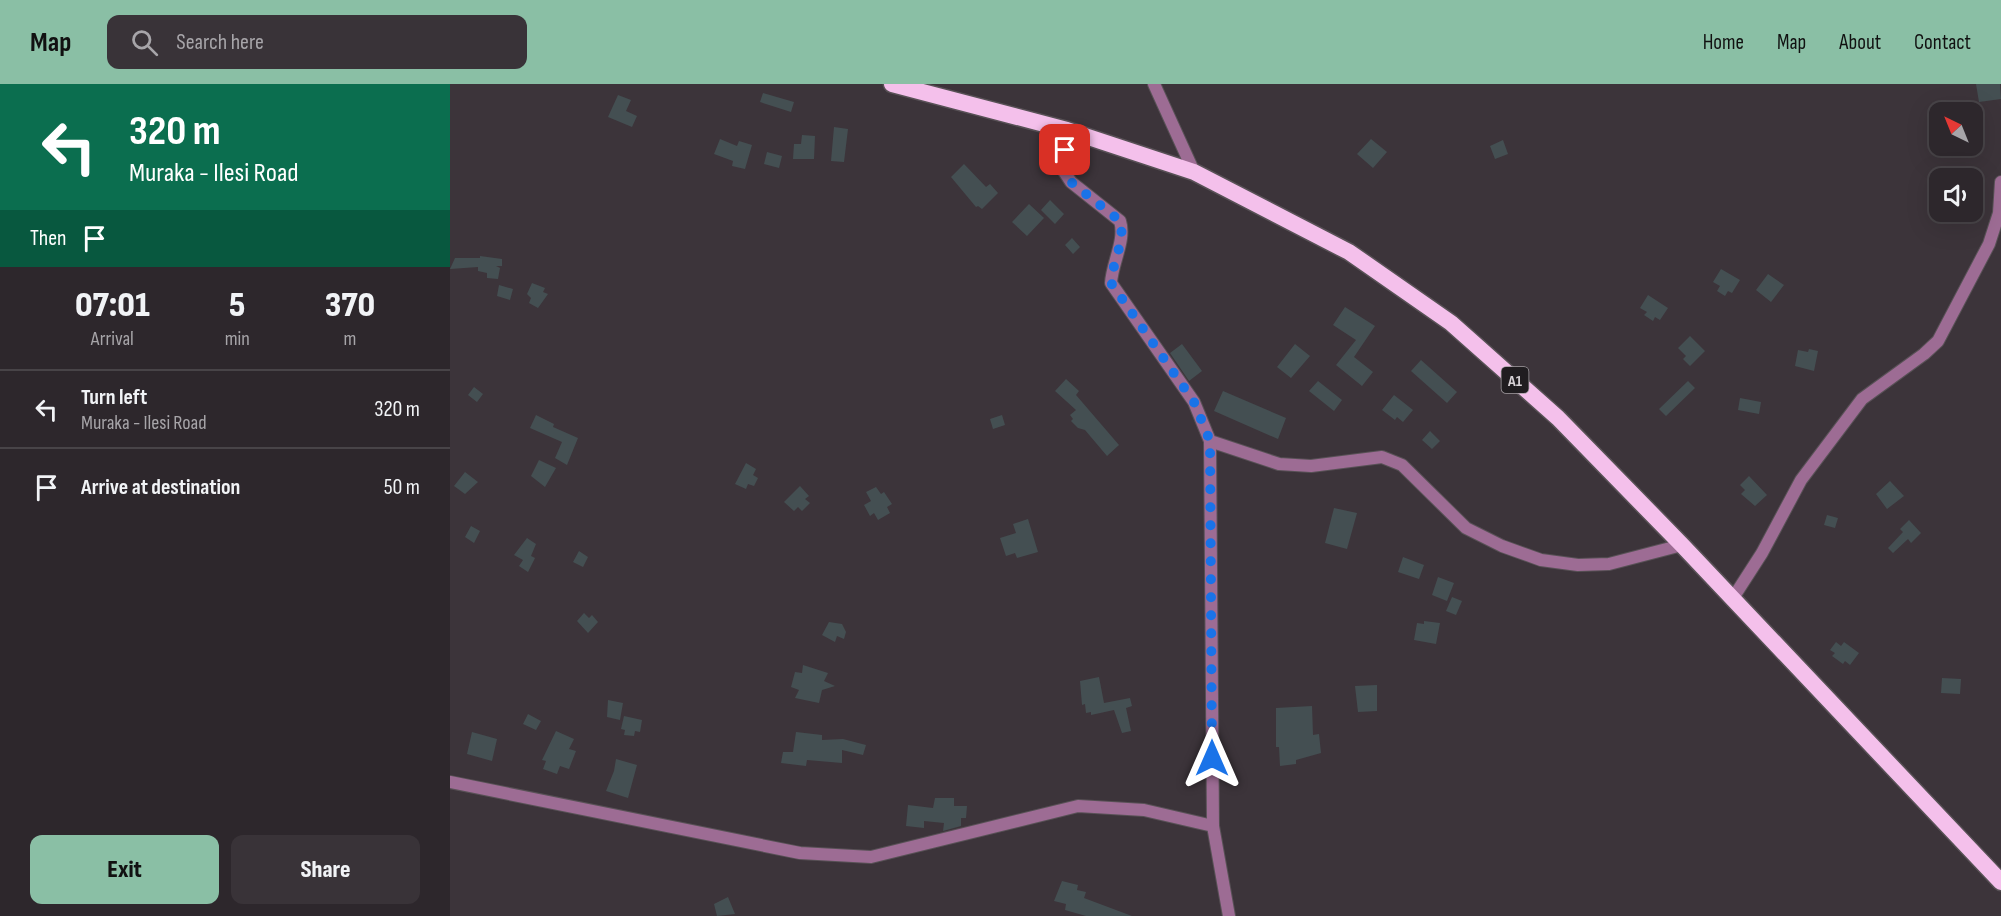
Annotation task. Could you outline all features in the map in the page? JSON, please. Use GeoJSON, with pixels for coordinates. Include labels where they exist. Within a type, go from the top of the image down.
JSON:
{"type":"FeatureCollection","features":[{"type":"Feature","properties":{"kind":"highway","name":"A1"},"geometry":{"type":"LineString","coordinates":[[892,84],[1067,130],[1194,172],[1349,252],[1451,323],[1558,418],[1682,545],[2001,882]]}},
{"type":"Feature","properties":{"kind":"street"},"geometry":{"type":"LineString","coordinates":[[1154,84],[1194,172]]}},
{"type":"Feature","properties":{"kind":"street"},"geometry":{"type":"LineString","coordinates":[[1067,130],[1063,170],[1071,182],[1120,221],[1123,230],[1111,271],[1111,283],[1194,402],[1210,441],[1213,826],[1229,916]]}},
{"type":"Feature","properties":{"kind":"street"},"geometry":{"type":"LineString","coordinates":[[1732,598],[1762,553],[1801,480],[1862,399],[1924,354],[1938,340],[1989,244],[1999,213],[2001,182]]}},
{"type":"Feature","properties":{"kind":"street"},"geometry":{"type":"LineString","coordinates":[[1210,441],[1279,464],[1311,466],[1382,458],[1402,465],[1466,528],[1502,546],[1541,560],[1578,565],[1609,564],[1682,545]]}},
{"type":"Feature","properties":{"kind":"street"},"geometry":{"type":"LineString","coordinates":[[450,782],[800,853],[871,857],[1078,806],[1144,810],[1213,826]]}},
{"type":"Feature","properties":{"kind":"building"},"geometry":{"type":"Polygon","coordinates":[[[1976,84],[2000,84],[2001,99],[1979,102],[1976,84]]]}},
{"type":"Feature","properties":{"kind":"building"},"geometry":{"type":"Polygon","coordinates":[[[763,93],[794,102],[791,112],[760,102],[763,93]]]}},
{"type":"Feature","properties":{"kind":"building"},"geometry":{"type":"Polygon","coordinates":[[[618,95],[631,100],[626,111],[637,116],[632,127],[608,117],[618,95]]]}},
{"type":"Feature","properties":{"kind":"building"},"geometry":{"type":"Polygon","coordinates":[[[834,127],[848,129],[844,162],[831,161],[834,127]]]}},
{"type":"Feature","properties":{"kind":"building"},"geometry":{"type":"Polygon","coordinates":[[[802,135],[815,136],[814,159],[793,159],[794,144],[801,144],[802,135]]]}},
{"type":"Feature","properties":{"kind":"building"},"geometry":{"type":"Polygon","coordinates":[[[720,139],[737,146],[739,141],[752,145],[745,169],[732,166],[733,161],[714,154],[720,139]]]}},
{"type":"Feature","properties":{"kind":"building"},"geometry":{"type":"Polygon","coordinates":[[[1371,139],[1387,152],[1373,168],[1357,154],[1371,139]]]}},
{"type":"Feature","properties":{"kind":"building"},"geometry":{"type":"Polygon","coordinates":[[[1503,140],[1508,154],[1495,159],[1490,146],[1503,140]]]}},
{"type":"Feature","properties":{"kind":"building"},"geometry":{"type":"Polygon","coordinates":[[[767,152],[782,156],[779,168],[764,164],[767,152]]]}},
{"type":"Feature","properties":{"kind":"building"},"geometry":{"type":"Polygon","coordinates":[[[964,164],[986,187],[990,184],[998,193],[982,209],[976,207],[951,177],[964,164]]]}},
{"type":"Feature","properties":{"kind":"building"},"geometry":{"type":"Polygon","coordinates":[[[1050,200],[1064,214],[1055,224],[1041,210],[1050,200]]]}},
{"type":"Feature","properties":{"kind":"building"},"geometry":{"type":"Polygon","coordinates":[[[1029,204],[1044,218],[1027,236],[1012,222],[1029,204]]]}},
{"type":"Feature","properties":{"kind":"building"},"geometry":{"type":"Polygon","coordinates":[[[1072,238],[1080,247],[1073,254],[1065,245],[1072,238]]]}},
{"type":"Feature","properties":{"kind":"building"},"geometry":{"type":"Polygon","coordinates":[[[480,256],[502,259],[502,266],[496,266],[500,268],[498,279],[487,278],[487,273],[478,271],[478,267],[450,269],[455,258],[480,258],[480,256]]]}},
{"type":"Feature","properties":{"kind":"building"},"geometry":{"type":"Polygon","coordinates":[[[1721,269],[1740,280],[1732,293],[1728,291],[1725,296],[1717,291],[1720,286],[1713,282],[1721,269]]]}},
{"type":"Feature","properties":{"kind":"building"},"geometry":{"type":"Polygon","coordinates":[[[1768,274],[1784,285],[1771,302],[1756,290],[1768,274]]]}},
{"type":"Feature","properties":{"kind":"building"},"geometry":{"type":"Polygon","coordinates":[[[532,283],[545,288],[543,292],[548,294],[538,308],[529,303],[531,298],[527,294],[532,283]]]}},
{"type":"Feature","properties":{"kind":"building"},"geometry":{"type":"Polygon","coordinates":[[[499,285],[513,289],[510,300],[497,296],[499,285]]]}},
{"type":"Feature","properties":{"kind":"building"},"geometry":{"type":"Polygon","coordinates":[[[1648,295],[1668,308],[1660,320],[1655,317],[1653,321],[1644,315],[1647,312],[1640,308],[1648,295]]]}},
{"type":"Feature","properties":{"kind":"building"},"geometry":{"type":"Polygon","coordinates":[[[1345,307],[1375,326],[1354,357],[1373,372],[1362,386],[1336,365],[1356,340],[1333,325],[1345,307]]]}},
{"type":"Feature","properties":{"kind":"building"},"geometry":{"type":"Polygon","coordinates":[[[1690,336],[1705,351],[1690,366],[1683,359],[1686,356],[1678,348],[1690,336]]]}},
{"type":"Feature","properties":{"kind":"building"},"geometry":{"type":"Polygon","coordinates":[[[1182,344],[1202,371],[1189,381],[1170,353],[1182,344]]]}},
{"type":"Feature","properties":{"kind":"building"},"geometry":{"type":"Polygon","coordinates":[[[1295,344],[1310,356],[1291,378],[1277,367],[1295,344]]]}},
{"type":"Feature","properties":{"kind":"building"},"geometry":{"type":"Polygon","coordinates":[[[1809,349],[1818,351],[1814,371],[1795,366],[1798,350],[1808,352],[1809,349]]]}},
{"type":"Feature","properties":{"kind":"building"},"geometry":{"type":"Polygon","coordinates":[[[1421,360],[1457,392],[1447,403],[1411,371],[1421,360]]]}},
{"type":"Feature","properties":{"kind":"building"},"geometry":{"type":"Polygon","coordinates":[[[1066,379],[1079,391],[1076,395],[1119,445],[1107,456],[1085,430],[1078,428],[1071,421],[1073,419],[1070,415],[1076,410],[1055,391],[1066,379]]]}},
{"type":"Feature","properties":{"kind":"building"},"geometry":{"type":"Polygon","coordinates":[[[1318,381],[1342,400],[1334,411],[1309,391],[1318,381]]]}},
{"type":"Feature","properties":{"kind":"building"},"geometry":{"type":"Polygon","coordinates":[[[1688,381],[1695,388],[1666,416],[1659,409],[1688,381]]]}},
{"type":"Feature","properties":{"kind":"building"},"geometry":{"type":"Polygon","coordinates":[[[474,387],[483,394],[477,402],[468,395],[474,387]]]}},
{"type":"Feature","properties":{"kind":"building"},"geometry":{"type":"Polygon","coordinates":[[[1223,391],[1286,418],[1278,439],[1214,411],[1223,391]]]}},
{"type":"Feature","properties":{"kind":"building"},"geometry":{"type":"Polygon","coordinates":[[[1394,395],[1413,410],[1403,422],[1397,417],[1395,420],[1382,410],[1394,395]]]}},
{"type":"Feature","properties":{"kind":"building"},"geometry":{"type":"Polygon","coordinates":[[[1740,398],[1761,402],[1759,414],[1738,410],[1740,398]]]}},
{"type":"Feature","properties":{"kind":"building"},"geometry":{"type":"Polygon","coordinates":[[[536,415],[554,424],[553,427],[578,438],[567,465],[555,458],[562,442],[530,428],[536,415]]]}},
{"type":"Feature","properties":{"kind":"building"},"geometry":{"type":"Polygon","coordinates":[[[1002,415],[1005,425],[993,429],[990,419],[1002,415]]]}},
{"type":"Feature","properties":{"kind":"building"},"geometry":{"type":"Polygon","coordinates":[[[1430,431],[1440,441],[1432,449],[1422,440],[1430,431]]]}},
{"type":"Feature","properties":{"kind":"building"},"geometry":{"type":"Polygon","coordinates":[[[539,460],[556,468],[545,487],[531,476],[539,460]]]}},
{"type":"Feature","properties":{"kind":"building"},"geometry":{"type":"Polygon","coordinates":[[[746,463],[756,469],[753,475],[758,478],[754,486],[748,484],[746,489],[735,484],[746,463]]]}},
{"type":"Feature","properties":{"kind":"building"},"geometry":{"type":"Polygon","coordinates":[[[465,472],[478,482],[465,494],[454,486],[465,472]]]}},
{"type":"Feature","properties":{"kind":"building"},"geometry":{"type":"Polygon","coordinates":[[[1749,476],[1767,495],[1755,506],[1741,494],[1745,490],[1740,485],[1749,476]]]}},
{"type":"Feature","properties":{"kind":"building"},"geometry":{"type":"Polygon","coordinates":[[[1890,481],[1904,496],[1887,509],[1876,494],[1890,481]]]}},
{"type":"Feature","properties":{"kind":"building"},"geometry":{"type":"Polygon","coordinates":[[[800,486],[809,496],[805,499],[810,503],[802,511],[798,507],[794,511],[784,502],[800,486]]]}},
{"type":"Feature","properties":{"kind":"building"},"geometry":{"type":"Polygon","coordinates":[[[876,487],[881,494],[884,492],[892,504],[887,507],[890,513],[878,520],[874,513],[870,516],[864,505],[871,501],[866,492],[876,487]]]}},
{"type":"Feature","properties":{"kind":"building"},"geometry":{"type":"Polygon","coordinates":[[[1334,508],[1357,513],[1347,549],[1325,543],[1334,508]]]}},
{"type":"Feature","properties":{"kind":"building"},"geometry":{"type":"Polygon","coordinates":[[[1827,515],[1838,518],[1835,528],[1824,525],[1827,515]]]}},
{"type":"Feature","properties":{"kind":"building"},"geometry":{"type":"Polygon","coordinates":[[[1028,519],[1038,552],[1017,558],[1015,553],[1006,556],[1000,538],[1016,533],[1013,524],[1028,519]]]}},
{"type":"Feature","properties":{"kind":"building"},"geometry":{"type":"Polygon","coordinates":[[[1909,520],[1921,533],[1911,543],[1908,539],[1893,553],[1888,548],[1903,532],[1900,529],[1909,520]]]}},
{"type":"Feature","properties":{"kind":"building"},"geometry":{"type":"Polygon","coordinates":[[[471,526],[480,531],[474,543],[465,537],[471,526]]]}},
{"type":"Feature","properties":{"kind":"building"},"geometry":{"type":"Polygon","coordinates":[[[527,538],[536,544],[531,556],[535,558],[528,572],[519,566],[523,560],[514,555],[527,538]]]}},
{"type":"Feature","properties":{"kind":"building"},"geometry":{"type":"Polygon","coordinates":[[[579,551],[588,557],[583,567],[573,562],[579,551]]]}},
{"type":"Feature","properties":{"kind":"building"},"geometry":{"type":"Polygon","coordinates":[[[1403,557],[1424,565],[1419,579],[1398,572],[1403,557]]]}},
{"type":"Feature","properties":{"kind":"building"},"geometry":{"type":"Polygon","coordinates":[[[1438,577],[1454,583],[1447,601],[1432,595],[1438,577]]]}},
{"type":"Feature","properties":{"kind":"building"},"geometry":{"type":"Polygon","coordinates":[[[1452,597],[1462,601],[1456,615],[1446,611],[1452,597]]]}},
{"type":"Feature","properties":{"kind":"building"},"geometry":{"type":"Polygon","coordinates":[[[584,613],[589,618],[592,615],[598,622],[588,633],[577,621],[584,613]]]}},
{"type":"Feature","properties":{"kind":"building"},"geometry":{"type":"Polygon","coordinates":[[[1424,621],[1440,623],[1436,644],[1414,640],[1417,623],[1424,624],[1424,621]]]}},
{"type":"Feature","properties":{"kind":"building"},"geometry":{"type":"Polygon","coordinates":[[[829,622],[842,624],[846,632],[844,639],[837,636],[835,642],[822,635],[829,622]]]}},
{"type":"Feature","properties":{"kind":"building"},"geometry":{"type":"Polygon","coordinates":[[[1836,642],[1841,646],[1844,642],[1859,653],[1850,665],[1845,661],[1843,664],[1832,656],[1835,653],[1830,650],[1836,642]]]}},
{"type":"Feature","properties":{"kind":"building"},"geometry":{"type":"Polygon","coordinates":[[[803,665],[828,673],[824,681],[835,686],[822,690],[819,703],[795,698],[799,690],[791,687],[795,672],[802,673],[803,665]]]}},
{"type":"Feature","properties":{"kind":"building"},"geometry":{"type":"Polygon","coordinates":[[[1099,677],[1104,703],[1130,698],[1132,706],[1126,708],[1131,731],[1122,733],[1114,710],[1091,715],[1091,712],[1086,713],[1085,704],[1082,705],[1080,681],[1099,677]]]}},
{"type":"Feature","properties":{"kind":"building"},"geometry":{"type":"Polygon","coordinates":[[[1942,678],[1961,679],[1960,694],[1941,693],[1942,678]]]}},
{"type":"Feature","properties":{"kind":"building"},"geometry":{"type":"Polygon","coordinates":[[[1377,685],[1377,711],[1358,712],[1355,686],[1377,685]]]}},
{"type":"Feature","properties":{"kind":"building"},"geometry":{"type":"Polygon","coordinates":[[[608,700],[623,703],[620,720],[607,717],[608,700]]]}},
{"type":"Feature","properties":{"kind":"building"},"geometry":{"type":"Polygon","coordinates":[[[1312,706],[1313,735],[1319,734],[1321,753],[1296,760],[1296,764],[1280,766],[1279,747],[1276,747],[1276,708],[1312,706]]]}},
{"type":"Feature","properties":{"kind":"building"},"geometry":{"type":"Polygon","coordinates":[[[528,714],[541,721],[536,730],[523,724],[528,714]]]}},
{"type":"Feature","properties":{"kind":"building"},"geometry":{"type":"Polygon","coordinates":[[[624,716],[642,720],[640,732],[635,731],[634,736],[624,735],[625,730],[621,729],[624,716]]]}},
{"type":"Feature","properties":{"kind":"building"},"geometry":{"type":"Polygon","coordinates":[[[556,731],[574,739],[569,749],[576,751],[569,769],[560,766],[557,774],[543,769],[546,761],[542,760],[556,731]]]}},
{"type":"Feature","properties":{"kind":"building"},"geometry":{"type":"Polygon","coordinates":[[[472,732],[497,739],[492,761],[467,754],[472,732]]]}},
{"type":"Feature","properties":{"kind":"building"},"geometry":{"type":"Polygon","coordinates":[[[796,732],[822,735],[822,740],[843,739],[866,745],[863,755],[842,750],[842,763],[807,760],[806,766],[781,763],[783,752],[793,752],[796,732]]]}},
{"type":"Feature","properties":{"kind":"building"},"geometry":{"type":"Polygon","coordinates":[[[616,759],[637,765],[628,798],[606,791],[616,759]]]}},
{"type":"Feature","properties":{"kind":"building"},"geometry":{"type":"Polygon","coordinates":[[[935,798],[954,798],[954,806],[967,806],[966,818],[961,818],[961,826],[943,831],[944,823],[924,821],[924,828],[906,826],[908,805],[933,808],[935,798]]]}},
{"type":"Feature","properties":{"kind":"building"},"geometry":{"type":"Polygon","coordinates":[[[1062,881],[1078,885],[1077,890],[1086,892],[1084,898],[1132,916],[1086,916],[1065,910],[1066,904],[1054,901],[1062,881]]]}},
{"type":"Feature","properties":{"kind":"building"},"geometry":{"type":"Polygon","coordinates":[[[728,897],[735,914],[717,916],[714,904],[728,897]]]}},
{"type":"Feature","properties":{"kind":"route"},"geometry":{"type":"LineString","coordinates":[[1065,150],[1063,170],[1071,182],[1120,221],[1123,230],[1111,271],[1111,283],[1194,402],[1210,441],[1212,758]]}}]}
